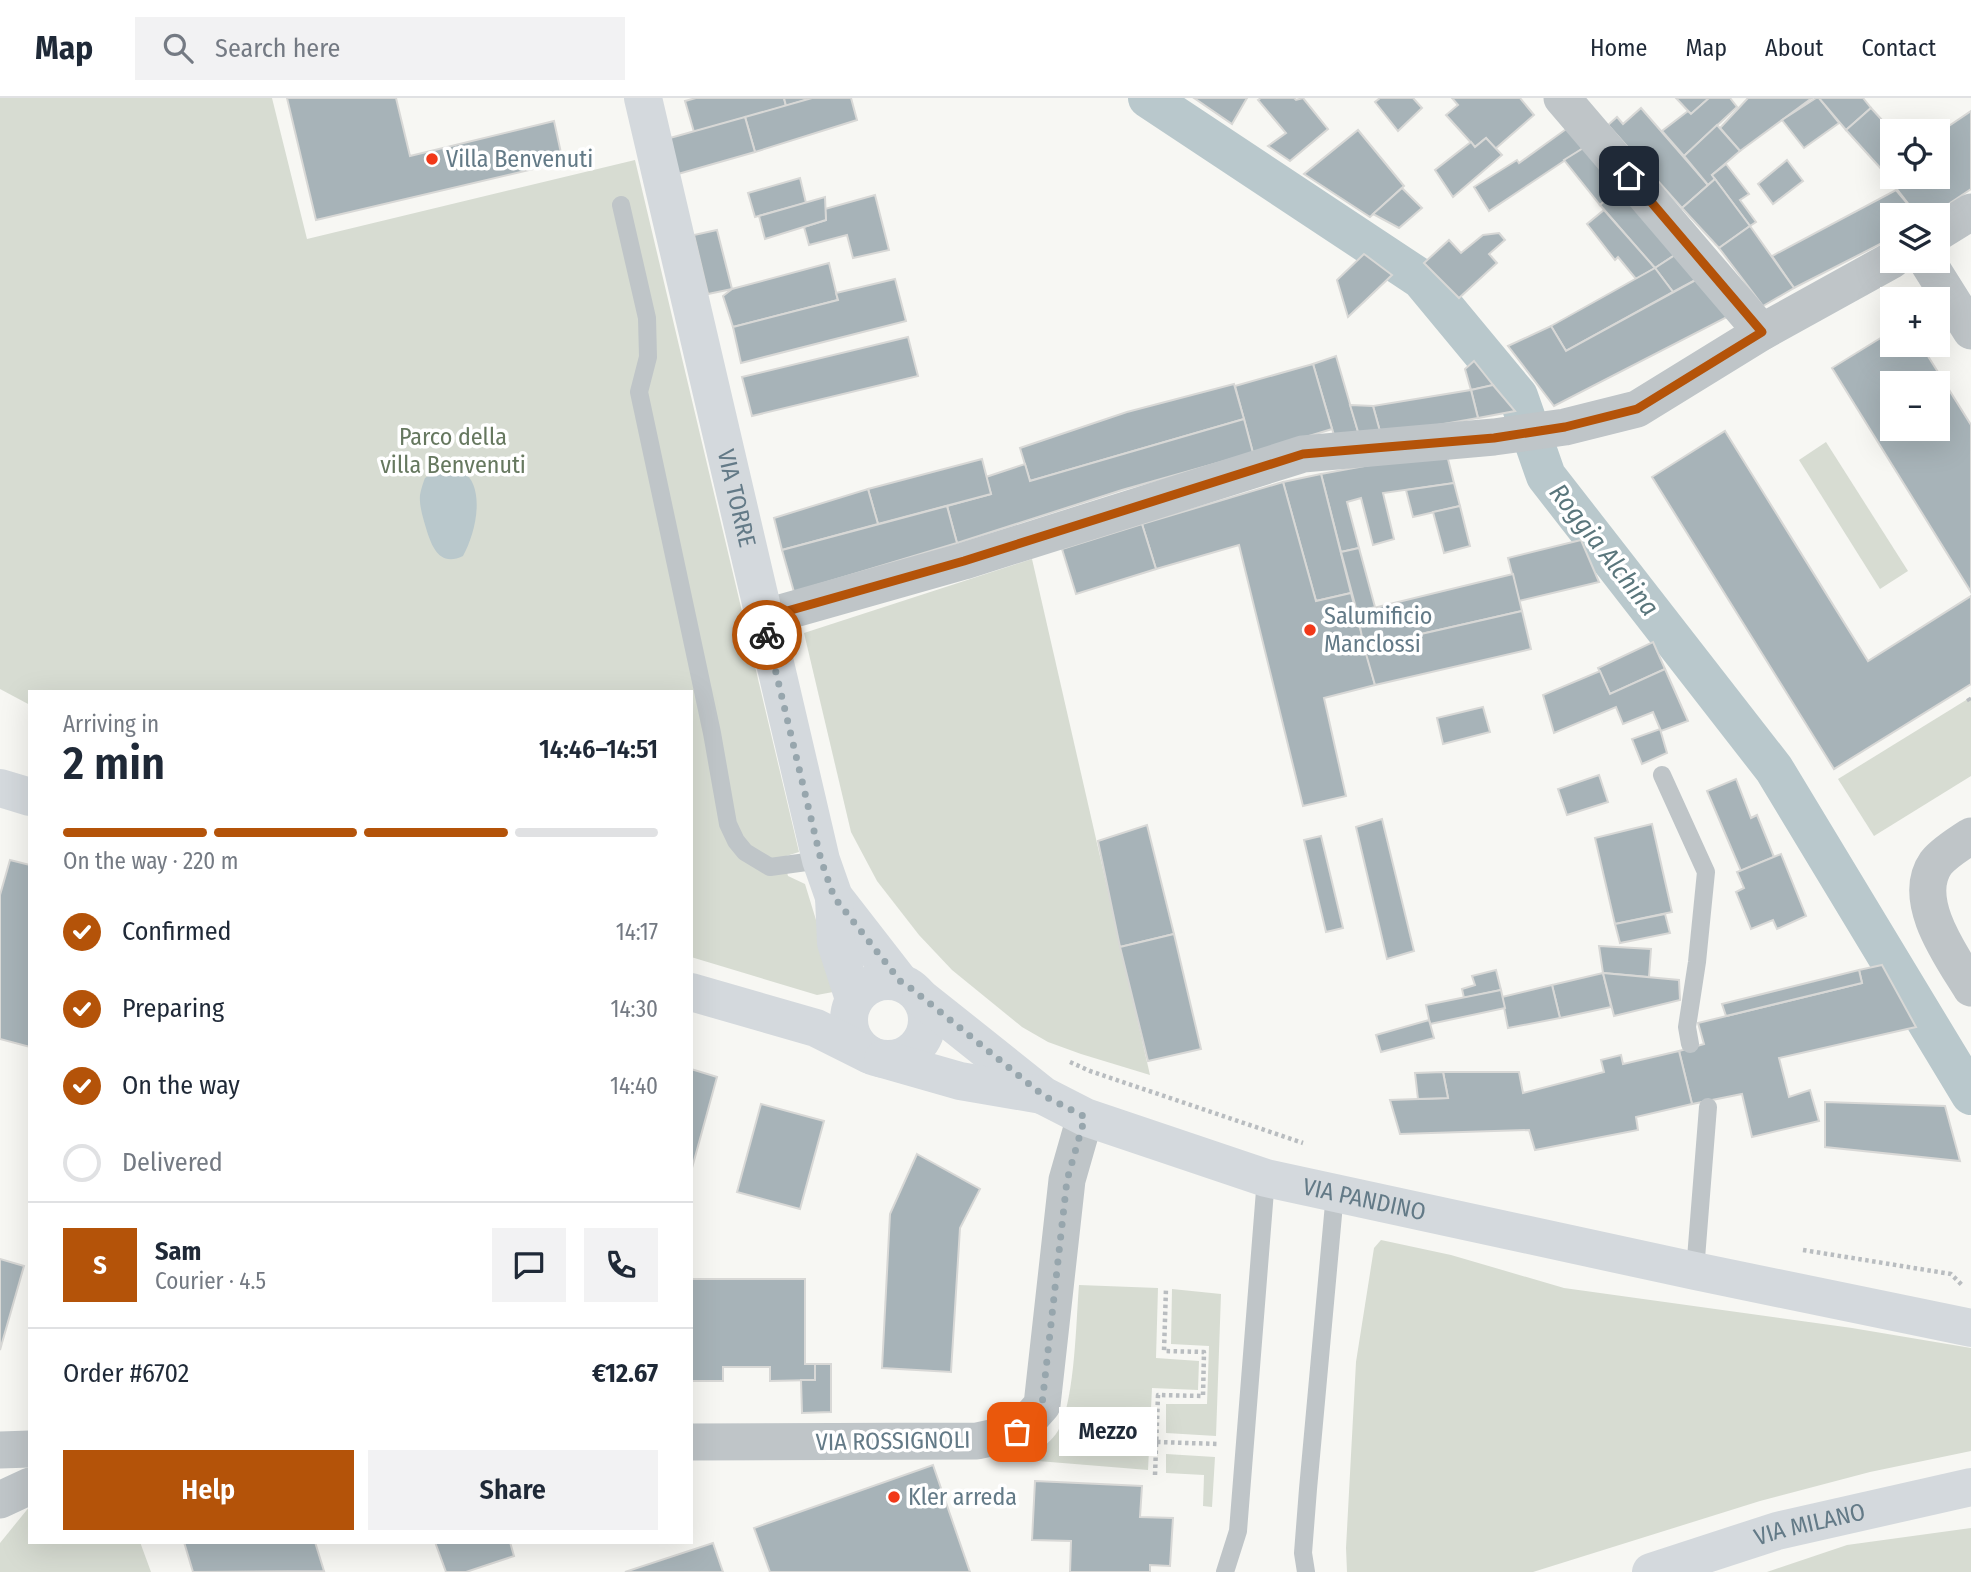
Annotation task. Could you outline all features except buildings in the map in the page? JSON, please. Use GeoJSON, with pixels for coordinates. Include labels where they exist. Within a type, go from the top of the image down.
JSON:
{"type":"FeatureCollection","features":[{"type":"Feature","properties":{"kind":"street","name":"VIA TORRE"},"geometry":{"type":"LineString","coordinates":[[643,98],[751,556],[763,618],[821,860],[834,897],[836,943],[852,1005]]}},
{"type":"Feature","properties":{"kind":"street"},"geometry":{"type":"LineString","coordinates":[[1562,98],[1762,332]]}},
{"type":"Feature","properties":{"kind":"street"},"geometry":{"type":"LineString","coordinates":[[1950,225],[1971,212]]}},
{"type":"Feature","properties":{"kind":"street"},"geometry":{"type":"LineString","coordinates":[[763,618],[964,561],[1303,454],[1494,438],[1565,427],[1637,409],[1762,332],[1880,267]]}},
{"type":"Feature","properties":{"kind":"street"},"geometry":{"type":"LineString","coordinates":[[1935,273],[1971,331]]}},
{"type":"Feature","properties":{"kind":"street"},"geometry":{"type":"LineString","coordinates":[[0,788],[28,795]]}},
{"type":"Feature","properties":{"kind":"street"},"geometry":{"type":"LineString","coordinates":[[1971,836],[1936,863],[1926,891],[1939,935],[1971,988]]}},
{"type":"Feature","properties":{"kind":"street","name":"VIA TORRE"},"geometry":{"type":"LineString","coordinates":[[834,897],[911,990]]}},
{"type":"Feature","properties":{"kind":"street"},"geometry":{"type":"LineString","coordinates":[[816,1028],[852,1005],[863,989],[887,980],[911,990],[927,1010],[925,1035],[918,1046],[908,1054],[896,1059],[876,1058],[860,1048],[852,1037],[849,1025],[852,1005]]}},
{"type":"Feature","properties":{"kind":"street","name":"VIA PANDINO"},"geometry":{"type":"LineString","coordinates":[[911,990],[1044,1096],[1085,1117],[1266,1178],[1971,1328]]}},
{"type":"Feature","properties":{"kind":"street","name":"VIA PANDINO"},"geometry":{"type":"LineString","coordinates":[[693,993],[816,1028],[876,1058],[960,1081],[1044,1096]]}},
{"type":"Feature","properties":{"kind":"street","name":"VIA ROSSIGNOLI"},"geometry":{"type":"LineString","coordinates":[[693,1442],[977,1441],[1017,1432],[1042,1405],[1067,1180],[1085,1117]]}},
{"type":"Feature","properties":{"kind":"street"},"geometry":{"type":"LineString","coordinates":[[0,1450],[28,1449]]}},
{"type":"Feature","properties":{"kind":"street","name":"VIA MILANO"},"geometry":{"type":"LineString","coordinates":[[1651,1572],[1777,1531],[1971,1487]]}},
{"type":"Feature","properties":{"kind":"lane"},"geometry":{"type":"LineString","coordinates":[[621,205],[647,317],[648,357],[639,392],[712,733],[728,824],[745,852],[770,867],[821,860]]}},
{"type":"Feature","properties":{"kind":"lane"},"geometry":{"type":"LineString","coordinates":[[1662,775],[1706,872],[1687,1027],[1690,1044]]}},
{"type":"Feature","properties":{"kind":"lane"},"geometry":{"type":"LineString","coordinates":[[1695,1271],[1708,1107]]}},
{"type":"Feature","properties":{"kind":"lane"},"geometry":{"type":"LineString","coordinates":[[1225,1572],[1238,1531],[1266,1178]]}},
{"type":"Feature","properties":{"kind":"lane"},"geometry":{"type":"LineString","coordinates":[[1306,1572],[1303,1553],[1335,1193]]}},
{"type":"Feature","properties":{"kind":"path"},"geometry":{"type":"LineString","coordinates":[[1067,1060],[1090,1071],[1316,1147]]}},
{"type":"Feature","properties":{"kind":"path"},"geometry":{"type":"LineString","coordinates":[[1791,1248],[1951,1275],[1971,1294]]}},
{"type":"Feature","properties":{"kind":"path"},"geometry":{"type":"LineString","coordinates":[[1154,1475],[1158,1395],[1203,1396],[1204,1352],[1164,1351],[1166,1289]]}},
{"type":"Feature","properties":{"kind":"path"},"geometry":{"type":"LineString","coordinates":[[1157,1442],[1244,1446]]}},
{"type":"Feature","properties":{"kind":"green space","name":"Parco della villa Benvenuti"},"geometry":{"type":"Polygon","coordinates":[[[0,98],[272,98],[307,239],[635,160],[799,852],[783,857],[788,876],[805,884],[835,982],[833,992],[817,995],[693,958],[693,690],[28,690],[28,704],[0,689],[0,98]]]}},
{"type":"Feature","properties":{"kind":"green space"},"geometry":{"type":"Polygon","coordinates":[[[1826,442],[1908,571],[1880,589],[1799,460],[1826,442]]]}},
{"type":"Feature","properties":{"kind":"green space"},"geometry":{"type":"Polygon","coordinates":[[[1032,559],[1150,1075],[1048,1042],[1022,1027],[952,970],[919,935],[877,881],[851,832],[804,633],[1032,559]]]}},
{"type":"Feature","properties":{"kind":"green space"},"geometry":{"type":"Polygon","coordinates":[[[1971,697],[1971,776],[1874,836],[1838,779],[1971,697]]]}},
{"type":"Feature","properties":{"kind":"green space"},"geometry":{"type":"Polygon","coordinates":[[[1381,1240],[1451,1255],[1564,1288],[1852,1328],[1971,1348],[1971,1451],[1870,1472],[1760,1501],[1533,1572],[1347,1572],[1356,1362],[1374,1248],[1381,1240]]]}},
{"type":"Feature","properties":{"kind":"green space"},"geometry":{"type":"Polygon","coordinates":[[[1079,1285],[1158,1288],[1156,1358],[1199,1361],[1198,1390],[1152,1388],[1148,1470],[1038,1461],[1039,1451],[1060,1427],[1069,1397],[1079,1285]]]}},
{"type":"Feature","properties":{"kind":"green space"},"geometry":{"type":"Polygon","coordinates":[[[1172,1289],[1221,1294],[1216,1436],[1166,1433],[1166,1404],[1207,1404],[1209,1346],[1171,1344],[1172,1289]]]}},
{"type":"Feature","properties":{"kind":"green space"},"geometry":{"type":"Polygon","coordinates":[[[1166,1454],[1215,1457],[1212,1507],[1203,1506],[1204,1475],[1166,1473],[1166,1454]]]}},
{"type":"Feature","properties":{"kind":"green space"},"geometry":{"type":"Polygon","coordinates":[[[28,1508],[28,1544],[141,1544],[151,1572],[0,1572],[0,1543],[28,1508]]]}},
{"type":"Feature","properties":{"kind":"green space"},"geometry":{"type":"Polygon","coordinates":[[[1971,1528],[1971,1572],[1767,1572],[1847,1545],[1971,1528]]]}},
{"type":"Feature","properties":{"kind":"shaded area"},"geometry":{"type":"Polygon","coordinates":[[[459,467],[475,488],[476,518],[463,556],[448,559],[434,549],[421,512],[420,495],[425,478],[439,469],[459,467]]]}},
{"type":"Feature","properties":{"kind":"waterway","name":"Roggia Alchina"},"geometry":{"type":"LineString","coordinates":[[1148,98],[1421,279],[1518,396],[1546,476],[1774,769],[1971,1095]]}},
{"type":"Feature","properties":{"kind":"way so far"},"geometry":{"type":"LineString","coordinates":[[767,635],[821,860],[834,897],[901,982],[1044,1096],[1085,1117],[1067,1180],[1042,1405],[1017,1432]]}},
{"type":"Feature","properties":{"kind":"place","name":"Villa Benvenuti"},"geometry":{"type":"Point","coordinates":[432,159]}},
{"type":"Feature","properties":{"kind":"place","name":"Salumificio Manclossi"},"geometry":{"type":"Point","coordinates":[1310,630]}},
{"type":"Feature","properties":{"kind":"place","name":"Mezzo"},"geometry":{"type":"Point","coordinates":[1017,1432]}},
{"type":"Feature","properties":{"kind":"place","name":"Kler arreda"},"geometry":{"type":"Point","coordinates":[894,1497]}},
{"type":"Feature","properties":{"kind":"route"},"geometry":{"type":"LineString","coordinates":[[767,635],[763,618],[964,561],[1303,454],[1494,438],[1565,427],[1637,409],[1762,332],[1629,176]]}}]}
